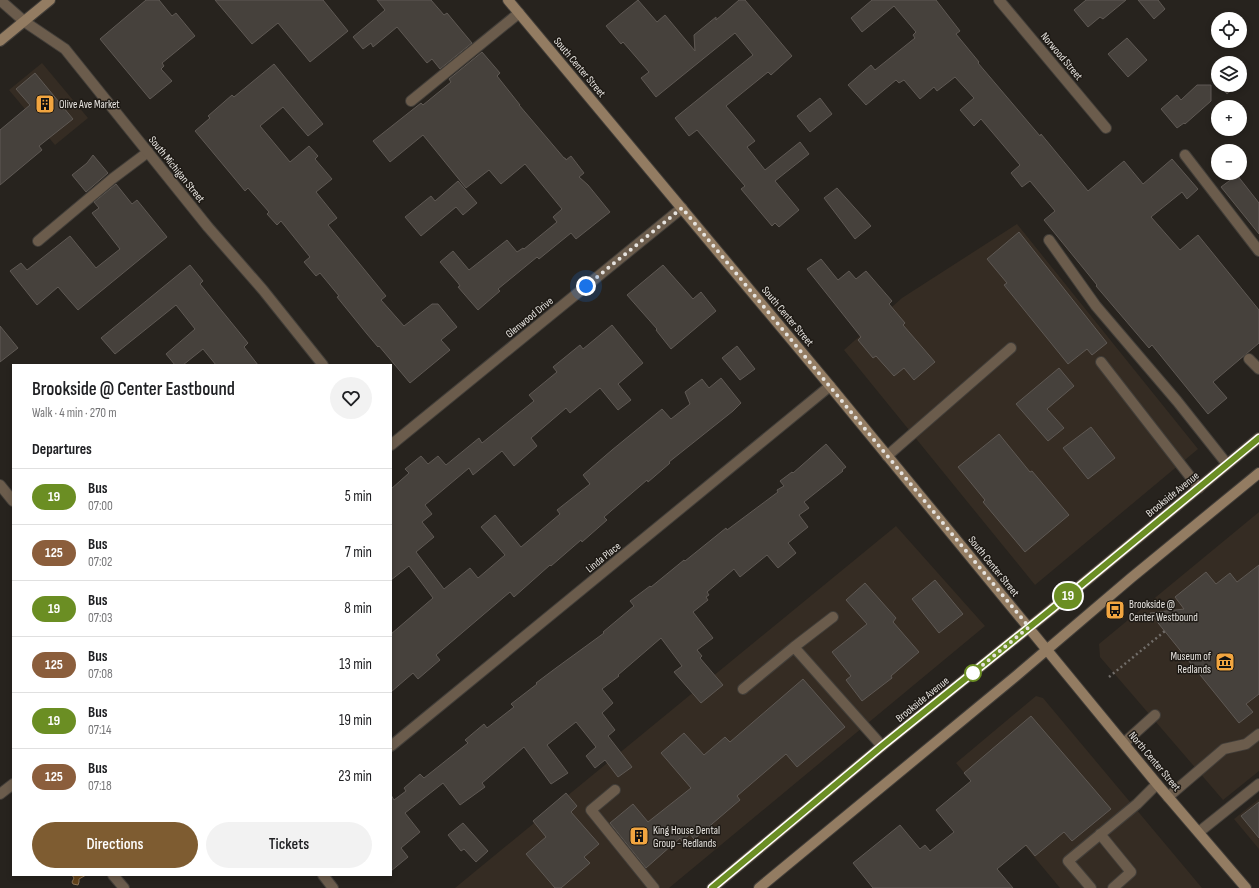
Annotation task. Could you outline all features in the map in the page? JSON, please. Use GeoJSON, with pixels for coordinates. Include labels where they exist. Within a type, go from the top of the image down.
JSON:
{"type":"FeatureCollection","features":[{"type":"Feature","properties":{"kind":"main road"},"geometry":{"type":"LineString","coordinates":[[0,41],[50,0]]}},
{"type":"Feature","properties":{"kind":"main road","name":"South Center Street"},"geometry":{"type":"LineString","coordinates":[[508,0],[1047,649]]}},
{"type":"Feature","properties":{"kind":"main road","name":"Brookside Avenue"},"geometry":{"type":"LineString","coordinates":[[712,888],[882,746],[1259,438]]}},
{"type":"Feature","properties":{"kind":"main road"},"geometry":{"type":"LineString","coordinates":[[759,888],[1259,473]]}},
{"type":"Feature","properties":{"kind":"main road","name":"North Center Street"},"geometry":{"type":"LineString","coordinates":[[1047,649],[1157,784],[1246,888]]}},
{"type":"Feature","properties":{"kind":"street","name":"South Michigan Street"},"geometry":{"type":"LineString","coordinates":[[0,0],[25,22],[65,49],[212,231],[263,290],[322,364]]}},
{"type":"Feature","properties":{"kind":"street","name":"Norwood Street"},"geometry":{"type":"LineString","coordinates":[[999,0],[1106,128]]}},
{"type":"Feature","properties":{"kind":"street"},"geometry":{"type":"LineString","coordinates":[[411,101],[519,13]]}},
{"type":"Feature","properties":{"kind":"street"},"geometry":{"type":"LineString","coordinates":[[38,241],[112,179],[148,152]]}},
{"type":"Feature","properties":{"kind":"street"},"geometry":{"type":"LineString","coordinates":[[1185,155],[1259,251]]}},
{"type":"Feature","properties":{"kind":"street","name":"Glenwood Drive"},"geometry":{"type":"LineString","coordinates":[[392,444],[682,208]]}},
{"type":"Feature","properties":{"kind":"street"},"geometry":{"type":"LineString","coordinates":[[1049,240],[1096,306],[1177,401],[1227,464]]}},
{"type":"Feature","properties":{"kind":"street"},"geometry":{"type":"LineString","coordinates":[[887,456],[1010,348]]}},
{"type":"Feature","properties":{"kind":"street"},"geometry":{"type":"LineString","coordinates":[[1249,359],[1259,369]]}},
{"type":"Feature","properties":{"kind":"street"},"geometry":{"type":"LineString","coordinates":[[1101,362],[1198,488]]}},
{"type":"Feature","properties":{"kind":"street","name":"Linda Place"},"geometry":{"type":"LineString","coordinates":[[392,745],[830,386]]}},
{"type":"Feature","properties":{"kind":"street"},"geometry":{"type":"LineString","coordinates":[[0,485],[12,500]]}},
{"type":"Feature","properties":{"kind":"street"},"geometry":{"type":"LineString","coordinates":[[743,689],[833,617]]}},
{"type":"Feature","properties":{"kind":"street"},"geometry":{"type":"LineString","coordinates":[[794,647],[882,746]]}},
{"type":"Feature","properties":{"kind":"street"},"geometry":{"type":"LineString","coordinates":[[1124,743],[1155,715]]}},
{"type":"Feature","properties":{"kind":"street"},"geometry":{"type":"LineString","coordinates":[[1168,797],[1224,749],[1246,744],[1259,734]]}},
{"type":"Feature","properties":{"kind":"street"},"geometry":{"type":"LineString","coordinates":[[1091,888],[1068,861],[1137,804],[1157,784]]}},
{"type":"Feature","properties":{"kind":"street"},"geometry":{"type":"LineString","coordinates":[[1199,832],[1259,784]]}},
{"type":"Feature","properties":{"kind":"street"},"geometry":{"type":"LineString","coordinates":[[0,794],[12,785]]}},
{"type":"Feature","properties":{"kind":"street"},"geometry":{"type":"LineString","coordinates":[[615,790],[590,810],[654,888]]}},
{"type":"Feature","properties":{"kind":"street"},"geometry":{"type":"LineString","coordinates":[[1100,834],[1131,872],[1113,888]]}},
{"type":"Feature","properties":{"kind":"street"},"geometry":{"type":"LineString","coordinates":[[114,876],[124,888]]}},
{"type":"Feature","properties":{"kind":"street"},"geometry":{"type":"LineString","coordinates":[[324,876],[333,888]]}},
{"type":"Feature","properties":{"kind":"path"},"geometry":{"type":"LineString","coordinates":[[1109,677],[1165,631]]}},
{"type":"Feature","properties":{"kind":"shaded area"},"geometry":{"type":"Polygon","coordinates":[[[42,63],[88,118],[55,145],[9,90],[42,63]]]}},
{"type":"Feature","properties":{"kind":"shaded area"},"geometry":{"type":"Polygon","coordinates":[[[1017,224],[1198,449],[1035,585],[844,350],[902,298],[1017,224]]]}},
{"type":"Feature","properties":{"kind":"shaded area"},"geometry":{"type":"Polygon","coordinates":[[[1259,512],[1259,771],[1223,800],[1100,657],[1099,644],[1259,512]]]}},
{"type":"Feature","properties":{"kind":"shaded area"},"geometry":{"type":"Polygon","coordinates":[[[896,526],[985,626],[669,888],[455,888],[896,526]]]}},
{"type":"Feature","properties":{"kind":"shaded area"},"geometry":{"type":"Polygon","coordinates":[[[1036,696],[1043,698],[1202,888],[1060,888],[956,763],[1036,696]]]}},
{"type":"Feature","properties":{"kind":"shaded area"},"geometry":{"type":"Polygon","coordinates":[[[1259,799],[1259,849],[1234,819],[1259,799]]]}},
{"type":"Feature","properties":{"kind":"shaded area"},"geometry":{"type":"Polygon","coordinates":[[[73,876],[84,876],[79,879],[78,885],[73,884],[72,882],[74,878],[73,876]]]}},
{"type":"Feature","properties":{"kind":"building"},"geometry":{"type":"Polygon","coordinates":[[[146,0],[159,0],[172,16],[176,13],[195,36],[162,63],[164,66],[161,69],[172,81],[150,99],[100,39],[146,0]]]}},
{"type":"Feature","properties":{"kind":"building"},"geometry":{"type":"Polygon","coordinates":[[[215,0],[323,0],[348,31],[310,62],[278,23],[252,44],[215,0]]]}},
{"type":"Feature","properties":{"kind":"building"},"geometry":{"type":"Polygon","coordinates":[[[377,0],[431,0],[444,15],[447,13],[472,43],[440,69],[432,59],[427,63],[397,27],[373,47],[371,43],[363,49],[353,37],[385,10],[377,0]]]}},
{"type":"Feature","properties":{"kind":"building"},"geometry":{"type":"Polygon","coordinates":[[[638,0],[657,22],[665,15],[695,51],[694,35],[716,17],[716,20],[739,0],[745,0],[792,56],[771,75],[768,72],[726,106],[755,141],[747,147],[765,170],[800,142],[809,154],[775,181],[799,210],[779,227],[775,223],[772,226],[741,189],[745,186],[697,130],[689,136],[675,118],[753,55],[735,33],[656,97],[641,78],[649,72],[623,42],[621,44],[606,26],[638,0]]]}},
{"type":"Feature","properties":{"kind":"building"},"geometry":{"type":"Polygon","coordinates":[[[872,0],[936,0],[960,31],[956,34],[979,62],[978,63],[1040,136],[1041,134],[1088,191],[1124,161],[1143,184],[1172,159],[1198,189],[1187,199],[1182,192],[1151,217],[1180,250],[1198,235],[1259,310],[1259,343],[1213,382],[1227,398],[1208,414],[1152,345],[1149,348],[1096,286],[1097,285],[1044,220],[1055,211],[1030,181],[1022,187],[1011,173],[1020,165],[981,119],[974,126],[960,110],[974,98],[955,77],[937,91],[934,87],[920,99],[904,80],[899,83],[896,80],[866,105],[848,85],[871,65],[875,70],[915,38],[913,35],[916,32],[894,6],[862,32],[851,18],[872,0]]]}},
{"type":"Feature","properties":{"kind":"building"},"geometry":{"type":"Polygon","coordinates":[[[1086,0],[1126,0],[1103,19],[1100,17],[1088,27],[1074,10],[1086,0]]]}},
{"type":"Feature","properties":{"kind":"building"},"geometry":{"type":"Polygon","coordinates":[[[1138,0],[1158,0],[1165,9],[1154,19],[1138,0]]]}},
{"type":"Feature","properties":{"kind":"building"},"geometry":{"type":"Polygon","coordinates":[[[1127,38],[1147,60],[1128,77],[1108,54],[1127,38]]]}},
{"type":"Feature","properties":{"kind":"building"},"geometry":{"type":"Polygon","coordinates":[[[482,52],[500,73],[497,76],[519,105],[564,158],[566,160],[571,156],[584,173],[579,177],[588,185],[610,212],[576,239],[571,233],[539,259],[537,257],[498,289],[500,291],[478,310],[458,287],[460,286],[458,283],[440,262],[453,251],[469,270],[507,240],[517,252],[523,248],[524,249],[557,222],[553,217],[562,209],[525,164],[501,184],[489,170],[466,188],[423,135],[390,162],[373,141],[421,103],[423,105],[451,82],[449,79],[482,52]]]}},
{"type":"Feature","properties":{"kind":"building"},"geometry":{"type":"Polygon","coordinates":[[[274,64],[323,124],[308,136],[283,107],[260,126],[290,162],[309,146],[318,156],[315,159],[332,179],[316,192],[337,218],[328,225],[386,296],[381,300],[404,326],[432,304],[438,304],[457,327],[441,340],[450,350],[410,383],[367,334],[320,273],[316,276],[304,262],[310,257],[281,221],[277,225],[267,214],[269,212],[248,188],[245,191],[195,131],[210,118],[208,116],[232,95],[234,97],[274,64]]]}},
{"type":"Feature","properties":{"kind":"building"},"geometry":{"type":"Polygon","coordinates":[[[35,73],[73,119],[39,146],[42,150],[0,185],[0,130],[30,105],[16,89],[35,73]]]}},
{"type":"Feature","properties":{"kind":"building"},"geometry":{"type":"Polygon","coordinates":[[[1197,85],[1211,85],[1211,101],[1185,124],[1184,123],[1177,128],[1161,109],[1177,95],[1181,100],[1197,85]]]}},
{"type":"Feature","properties":{"kind":"building"},"geometry":{"type":"Polygon","coordinates":[[[820,98],[832,114],[810,132],[797,116],[820,98]]]}},
{"type":"Feature","properties":{"kind":"building"},"geometry":{"type":"Polygon","coordinates":[[[93,155],[108,173],[86,192],[72,175],[87,163],[93,155]]]}},
{"type":"Feature","properties":{"kind":"building"},"geometry":{"type":"Polygon","coordinates":[[[1230,180],[1241,180],[1259,203],[1259,234],[1221,187],[1230,180]]]}},
{"type":"Feature","properties":{"kind":"building"},"geometry":{"type":"Polygon","coordinates":[[[458,181],[477,203],[463,215],[456,207],[421,236],[405,217],[431,196],[435,201],[458,181]]]}},
{"type":"Feature","properties":{"kind":"building"},"geometry":{"type":"Polygon","coordinates":[[[116,184],[132,204],[137,200],[167,237],[78,310],[58,287],[37,305],[10,271],[21,263],[27,270],[70,236],[96,268],[120,249],[92,213],[99,208],[94,202],[116,184]]]}},
{"type":"Feature","properties":{"kind":"building"},"geometry":{"type":"Polygon","coordinates":[[[837,188],[871,226],[855,239],[824,198],[837,188]]]}},
{"type":"Feature","properties":{"kind":"building"},"geometry":{"type":"Polygon","coordinates":[[[1019,232],[1107,343],[1092,355],[1087,349],[1068,364],[1004,285],[1007,283],[987,259],[1019,232]]]}},
{"type":"Feature","properties":{"kind":"building"},"geometry":{"type":"Polygon","coordinates":[[[821,259],[838,280],[849,271],[856,279],[866,271],[892,301],[889,304],[905,323],[903,325],[935,362],[914,380],[904,368],[894,376],[876,356],[873,358],[858,340],[861,337],[807,269],[821,259]]]}},
{"type":"Feature","properties":{"kind":"building"},"geometry":{"type":"Polygon","coordinates":[[[190,265],[203,281],[200,284],[248,343],[244,347],[257,364],[215,364],[203,349],[184,364],[174,364],[166,354],[195,329],[176,305],[115,354],[101,338],[190,265]]]}},
{"type":"Feature","properties":{"kind":"building"},"geometry":{"type":"Polygon","coordinates":[[[663,265],[693,299],[701,292],[716,311],[671,349],[656,330],[657,329],[627,295],[663,265]]]}},
{"type":"Feature","properties":{"kind":"building"},"geometry":{"type":"Polygon","coordinates":[[[612,325],[643,363],[618,384],[631,400],[618,410],[600,388],[570,413],[566,408],[531,438],[537,446],[514,466],[502,451],[473,475],[469,468],[425,505],[432,514],[422,522],[434,537],[416,552],[444,589],[470,568],[478,578],[505,555],[481,527],[495,515],[521,547],[560,514],[557,510],[590,484],[583,475],[662,409],[671,419],[690,404],[685,392],[702,379],[709,388],[721,378],[741,403],[669,462],[670,463],[648,482],[647,480],[604,517],[607,520],[582,542],[581,540],[551,566],[550,565],[514,597],[510,592],[436,655],[440,660],[418,679],[413,673],[392,691],[392,633],[433,598],[409,566],[392,579],[392,488],[409,473],[405,469],[421,456],[428,464],[438,456],[446,465],[479,438],[482,443],[534,401],[529,395],[557,372],[553,367],[580,345],[583,349],[612,325]]]}},
{"type":"Feature","properties":{"kind":"building"},"geometry":{"type":"Polygon","coordinates":[[[0,326],[18,348],[0,362],[0,326]]]}},
{"type":"Feature","properties":{"kind":"building"},"geometry":{"type":"Polygon","coordinates":[[[737,346],[755,369],[740,380],[722,358],[737,346]]]}},
{"type":"Feature","properties":{"kind":"building"},"geometry":{"type":"Polygon","coordinates":[[[1059,368],[1074,386],[1047,409],[1064,428],[1048,441],[1016,404],[1059,368]]]}},
{"type":"Feature","properties":{"kind":"building"},"geometry":{"type":"Polygon","coordinates":[[[1091,427],[1115,458],[1088,479],[1063,448],[1091,427]]]}},
{"type":"Feature","properties":{"kind":"building"},"geometry":{"type":"Polygon","coordinates":[[[999,434],[1030,472],[1032,471],[1069,515],[1025,552],[983,502],[985,500],[958,467],[999,434]]]}},
{"type":"Feature","properties":{"kind":"building"},"geometry":{"type":"Polygon","coordinates":[[[826,444],[846,467],[804,502],[809,508],[799,515],[808,527],[788,543],[796,553],[778,568],[767,555],[740,577],[734,569],[707,592],[709,595],[706,597],[708,600],[693,612],[713,638],[697,650],[702,656],[700,658],[723,685],[701,703],[674,672],[682,666],[661,638],[618,675],[619,676],[602,689],[613,703],[602,713],[615,730],[608,736],[632,767],[618,777],[605,760],[595,768],[586,756],[596,747],[576,722],[547,745],[568,773],[551,784],[524,747],[482,783],[485,787],[460,805],[443,783],[405,813],[420,832],[401,848],[408,857],[392,870],[392,797],[394,800],[406,791],[404,788],[420,774],[424,778],[468,743],[465,740],[484,724],[487,728],[514,707],[511,704],[537,684],[536,683],[604,633],[603,632],[634,606],[630,601],[650,586],[651,587],[726,528],[727,530],[778,492],[777,490],[784,486],[780,481],[792,472],[793,473],[826,444]]]}},
{"type":"Feature","properties":{"kind":"building","name":"Museum of Redlands"},"geometry":{"type":"Polygon","coordinates":[[[1259,565],[1259,694],[1246,704],[1253,712],[1239,723],[1150,613],[1184,609],[1175,597],[1206,572],[1216,584],[1230,573],[1237,582],[1259,565]]]}},
{"type":"Feature","properties":{"kind":"building"},"geometry":{"type":"Polygon","coordinates":[[[935,580],[963,614],[939,633],[912,599],[935,580]]]}},
{"type":"Feature","properties":{"kind":"building"},"geometry":{"type":"Polygon","coordinates":[[[865,583],[896,618],[893,622],[919,652],[891,676],[892,678],[862,701],[846,680],[851,676],[832,652],[867,624],[846,600],[865,583]]]}},
{"type":"Feature","properties":{"kind":"building"},"geometry":{"type":"Polygon","coordinates":[[[803,679],[845,727],[797,767],[786,754],[737,796],[740,800],[694,839],[690,834],[682,841],[680,838],[646,868],[610,823],[633,804],[648,822],[691,788],[661,753],[684,733],[704,755],[725,737],[730,742],[803,679]]]}},
{"type":"Feature","properties":{"kind":"building"},"geometry":{"type":"Polygon","coordinates":[[[1031,716],[1111,809],[1072,841],[1064,832],[1035,856],[1026,845],[997,869],[1013,888],[873,888],[853,863],[900,825],[920,849],[925,845],[930,851],[954,832],[936,810],[971,781],[964,773],[1031,716]]]}},
{"type":"Feature","properties":{"kind":"building"},"geometry":{"type":"Polygon","coordinates":[[[566,793],[577,806],[571,812],[599,844],[584,857],[590,863],[561,888],[555,888],[526,854],[546,837],[533,821],[566,793]]]}},
{"type":"Feature","properties":{"kind":"building"},"geometry":{"type":"Polygon","coordinates":[[[1259,802],[1259,838],[1241,816],[1259,802]]]}},
{"type":"Feature","properties":{"kind":"building"},"geometry":{"type":"Polygon","coordinates":[[[463,823],[488,851],[476,862],[464,849],[461,851],[448,835],[463,823]]]}},
{"type":"Feature","properties":{"kind":"bus line","name":"19"},"geometry":{"type":"LineString","coordinates":[[712,888],[882,746],[1052,609],[1259,438]]}},
{"type":"Feature","properties":{"kind":"place","name":"Olive Ave Market"},"geometry":{"type":"Point","coordinates":[45,104]}},
{"type":"Feature","properties":{"kind":"place","name":"Brookside @ Center Westbound"},"geometry":{"type":"Point","coordinates":[1115,610]}},
{"type":"Feature","properties":{"kind":"place","name":"Museum of Redlands"},"geometry":{"type":"Point","coordinates":[1225,662]}},
{"type":"Feature","properties":{"kind":"place","name":"King House Dental Group - Redlands"},"geometry":{"type":"Point","coordinates":[639,836]}},
{"type":"Feature","properties":{"kind":"route"},"geometry":{"type":"LineString","coordinates":[[586,286],[682,208],[1029,627],[973,673]]}}]}
